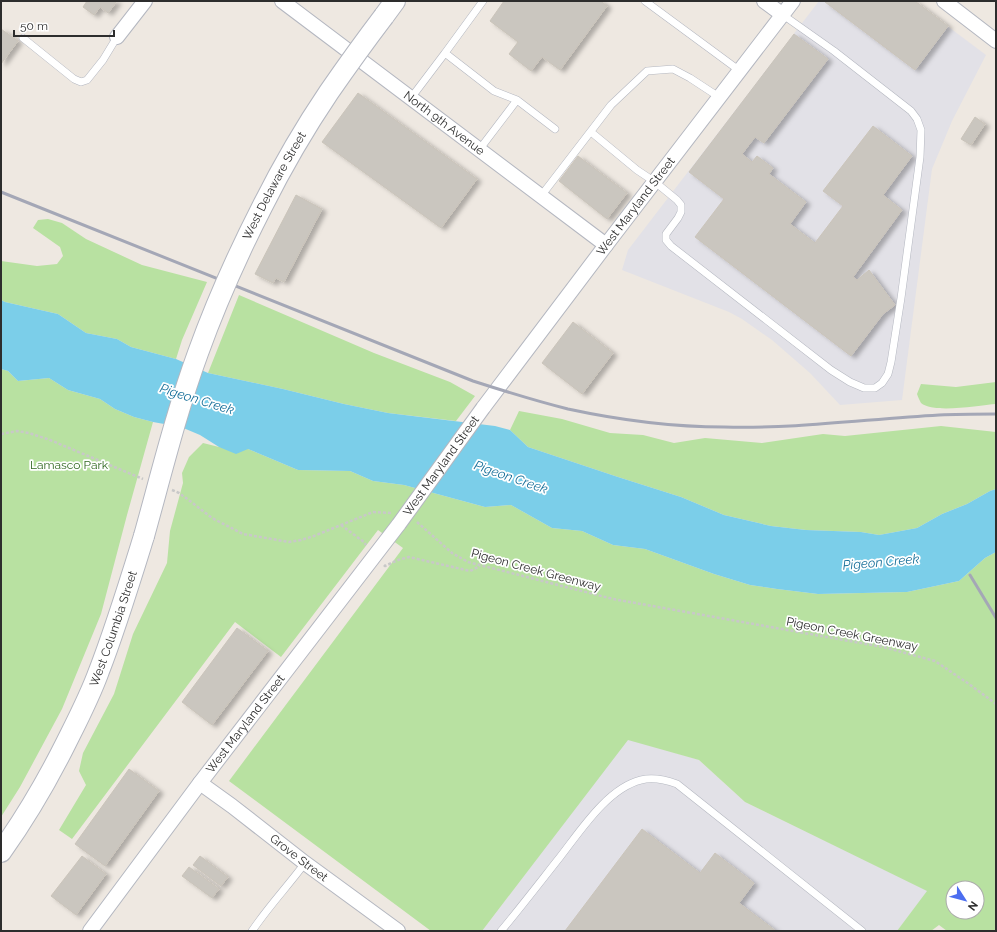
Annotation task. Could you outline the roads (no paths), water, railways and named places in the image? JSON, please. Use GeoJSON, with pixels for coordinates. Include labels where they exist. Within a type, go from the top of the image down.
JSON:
{"type":"FeatureCollection","features":[{"type":"Feature","properties":{"kind":"main road","name":"West Delaware Street"},"geometry":{"type":"LineString","coordinates":[[186,388],[213,313],[230,273],[277,177],[328,93],[390,8]]}},
{"type":"Feature","properties":{"kind":"main road","name":"West Columbia Street"},"geometry":{"type":"LineString","coordinates":[[1,852],[24,818],[53,770],[79,718],[99,672],[117,623],[144,536],[186,388]]}},
{"type":"Feature","properties":{"kind":"street"},"geometry":{"type":"LineString","coordinates":[[117,37],[144,1]]}},
{"type":"Feature","properties":{"kind":"street","name":"North 9th Avenue"},"geometry":{"type":"LineString","coordinates":[[282,1],[606,245]]}},
{"type":"Feature","properties":{"kind":"street"},"geometry":{"type":"LineString","coordinates":[[764,1],[783,15]]}},
{"type":"Feature","properties":{"kind":"street","name":"West Maryland Street"},"geometry":{"type":"LineString","coordinates":[[90,931],[200,783],[374,557],[398,519],[793,1]]}},
{"type":"Feature","properties":{"kind":"street"},"geometry":{"type":"LineString","coordinates":[[944,1],[996,41]]}},
{"type":"Feature","properties":{"kind":"street","name":"Grove Street"},"geometry":{"type":"LineString","coordinates":[[200,783],[305,863],[398,931]]}},
{"type":"Feature","properties":{"kind":"lane"},"geometry":{"type":"LineString","coordinates":[[411,98],[483,1]]}},
{"type":"Feature","properties":{"kind":"lane"},"geometry":{"type":"LineString","coordinates":[[645,1],[740,71]]}},
{"type":"Feature","properties":{"kind":"lane"},"geometry":{"type":"LineString","coordinates":[[591,132],[637,170],[678,200],[681,205],[681,212],[666,234],[666,240],[671,246],[831,370],[850,382],[864,388],[875,388],[882,383],[888,374],[896,334],[920,157],[921,130],[917,119],[911,111],[834,51],[783,15]]}},
{"type":"Feature","properties":{"kind":"lane"},"geometry":{"type":"LineString","coordinates":[[23,38],[74,79],[81,82],[87,80],[103,60],[117,37]]}},
{"type":"Feature","properties":{"kind":"lane"},"geometry":{"type":"LineString","coordinates":[[445,53],[494,91],[517,100],[556,129]]}},
{"type":"Feature","properties":{"kind":"lane"},"geometry":{"type":"LineString","coordinates":[[541,196],[611,106],[647,71],[673,69],[720,97]]}},
{"type":"Feature","properties":{"kind":"lane"},"geometry":{"type":"LineString","coordinates":[[479,150],[517,100]]}},
{"type":"Feature","properties":{"kind":"lane"},"geometry":{"type":"LineString","coordinates":[[501,931],[598,809],[617,792],[642,780],[651,779],[666,780],[678,784],[862,931]]}},
{"type":"Feature","properties":{"kind":"lane"},"geometry":{"type":"LineString","coordinates":[[252,931],[261,917],[289,885],[305,863]]}},
{"type":"Feature","properties":{"kind":"water","name":"Pigeon Creek"},"geometry":{"type":"Polygon","coordinates":[[[1,300],[58,314],[86,333],[117,339],[131,347],[176,359],[208,373],[388,413],[495,426],[510,430],[528,447],[681,497],[724,515],[771,526],[806,530],[861,532],[879,535],[917,528],[942,514],[967,504],[996,489],[996,552],[985,558],[959,581],[907,592],[818,594],[750,585],[714,574],[645,549],[613,545],[582,531],[552,528],[511,505],[485,507],[404,485],[373,481],[350,471],[298,470],[248,449],[236,454],[219,447],[200,435],[181,427],[134,417],[115,409],[100,399],[68,390],[49,378],[18,381],[8,371],[1,369],[1,300]]]}},
{"type":"Feature","properties":{"kind":"railway"},"geometry":{"type":"LineString","coordinates":[[1,192],[473,381],[568,409],[646,422],[704,427],[778,427],[939,415],[996,414]]}},
{"type":"Feature","properties":{"kind":"railway"},"geometry":{"type":"LineString","coordinates":[[970,575],[996,618]]}},
{"type":"Feature","properties":{"kind":"park label","name":"Lamasco Park"},"geometry":{"type":"Point","coordinates":[69,465]}}]}
